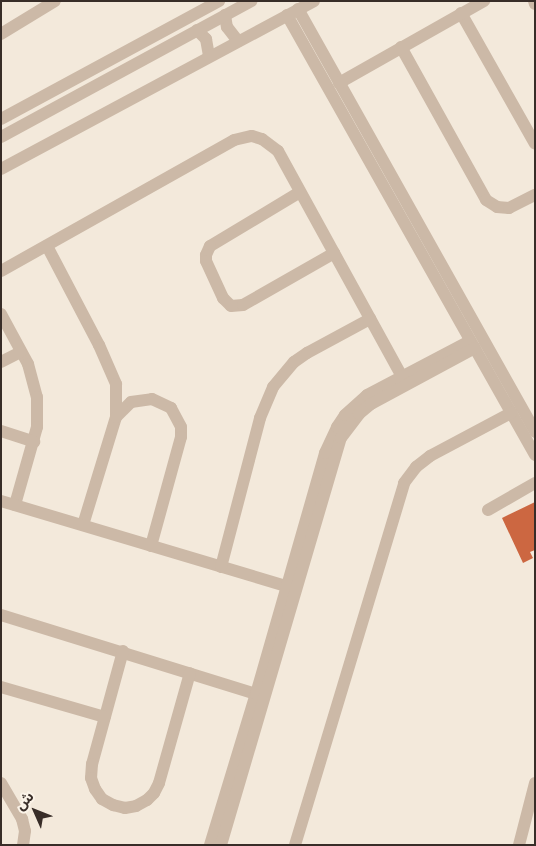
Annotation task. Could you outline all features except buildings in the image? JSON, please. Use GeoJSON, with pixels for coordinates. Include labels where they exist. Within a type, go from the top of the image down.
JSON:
{"type":"FeatureCollection","features":[{"type":"Feature","properties":{"kind":"street"},"geometry":{"type":"LineString","coordinates":[[1,34],[54,1]]}},
{"type":"Feature","properties":{"kind":"street"},"geometry":{"type":"LineString","coordinates":[[1,120],[219,1]]}},
{"type":"Feature","properties":{"kind":"street"},"geometry":{"type":"LineString","coordinates":[[1,137],[252,1]]}},
{"type":"Feature","properties":{"kind":"street"},"geometry":{"type":"LineString","coordinates":[[1,169],[314,1]]}},
{"type":"Feature","properties":{"kind":"street"},"geometry":{"type":"LineString","coordinates":[[339,83],[484,1]]}},
{"type":"Feature","properties":{"kind":"street"},"geometry":{"type":"LineString","coordinates":[[292,12],[339,83],[535,432]]}},
{"type":"Feature","properties":{"kind":"street"},"geometry":{"type":"LineString","coordinates":[[292,12],[535,455]]}},
{"type":"Feature","properties":{"kind":"street"},"geometry":{"type":"LineString","coordinates":[[461,13],[535,144]]}},
{"type":"Feature","properties":{"kind":"street"},"geometry":{"type":"LineString","coordinates":[[225,15],[227,27],[238,41]]}},
{"type":"Feature","properties":{"kind":"street"},"geometry":{"type":"LineString","coordinates":[[197,30],[206,39],[209,56]]}},
{"type":"Feature","properties":{"kind":"street"},"geometry":{"type":"LineString","coordinates":[[401,47],[486,200],[497,207],[509,208],[535,195]]}},
{"type":"Feature","properties":{"kind":"street"},"geometry":{"type":"LineString","coordinates":[[1,272],[243,137],[262,139],[278,151],[402,377]]}},
{"type":"Feature","properties":{"kind":"street"},"geometry":{"type":"LineString","coordinates":[[300,192],[210,246],[206,261],[223,298],[231,306],[242,305],[334,253]]}},
{"type":"Feature","properties":{"kind":"street"},"geometry":{"type":"LineString","coordinates":[[47,246],[113,374],[117,395],[116,417],[83,525]]}},
{"type":"Feature","properties":{"kind":"street"},"geometry":{"type":"LineString","coordinates":[[1,314],[22,352],[33,378],[38,397],[37,427],[34,442],[15,505]]}},
{"type":"Feature","properties":{"kind":"street"},"geometry":{"type":"LineString","coordinates":[[221,567],[260,418],[273,387],[288,368],[307,352],[370,319]]}},
{"type":"Feature","properties":{"kind":"street"},"geometry":{"type":"LineString","coordinates":[[210,845],[256,694],[325,453],[336,427],[356,404],[402,377],[473,344]]}},
{"type":"Feature","properties":{"kind":"street"},"geometry":{"type":"LineString","coordinates":[[221,845],[341,438],[359,414],[371,404],[473,344]]}},
{"type":"Feature","properties":{"kind":"street"},"geometry":{"type":"LineString","coordinates":[[1,362],[22,352]]}},
{"type":"Feature","properties":{"kind":"street"},"geometry":{"type":"LineString","coordinates":[[116,417],[131,402],[152,399],[170,408],[181,426],[182,437],[151,546]]}},
{"type":"Feature","properties":{"kind":"street"},"geometry":{"type":"LineString","coordinates":[[295,845],[404,483],[416,468],[430,456],[511,413]]}},
{"type":"Feature","properties":{"kind":"street"},"geometry":{"type":"LineString","coordinates":[[1,431],[34,442]]}},
{"type":"Feature","properties":{"kind":"street"},"geometry":{"type":"LineString","coordinates":[[488,510],[535,483]]}},
{"type":"Feature","properties":{"kind":"street"},"geometry":{"type":"LineString","coordinates":[[1,501],[287,586]]}},
{"type":"Feature","properties":{"kind":"street"},"geometry":{"type":"LineString","coordinates":[[1,615],[123,651],[256,694]]}},
{"type":"Feature","properties":{"kind":"street"},"geometry":{"type":"LineString","coordinates":[[123,651],[92,764],[91,778],[95,789],[102,799],[113,805],[125,808],[136,806],[147,800],[159,783],[190,673]]}},
{"type":"Feature","properties":{"kind":"street"},"geometry":{"type":"LineString","coordinates":[[1,687],[105,717]]}},
{"type":"Feature","properties":{"kind":"street"},"geometry":{"type":"LineString","coordinates":[[1,783],[22,820],[25,831],[23,845]]}},
{"type":"Feature","properties":{"kind":"street"},"geometry":{"type":"LineString","coordinates":[[519,845],[535,783]]}}]}
